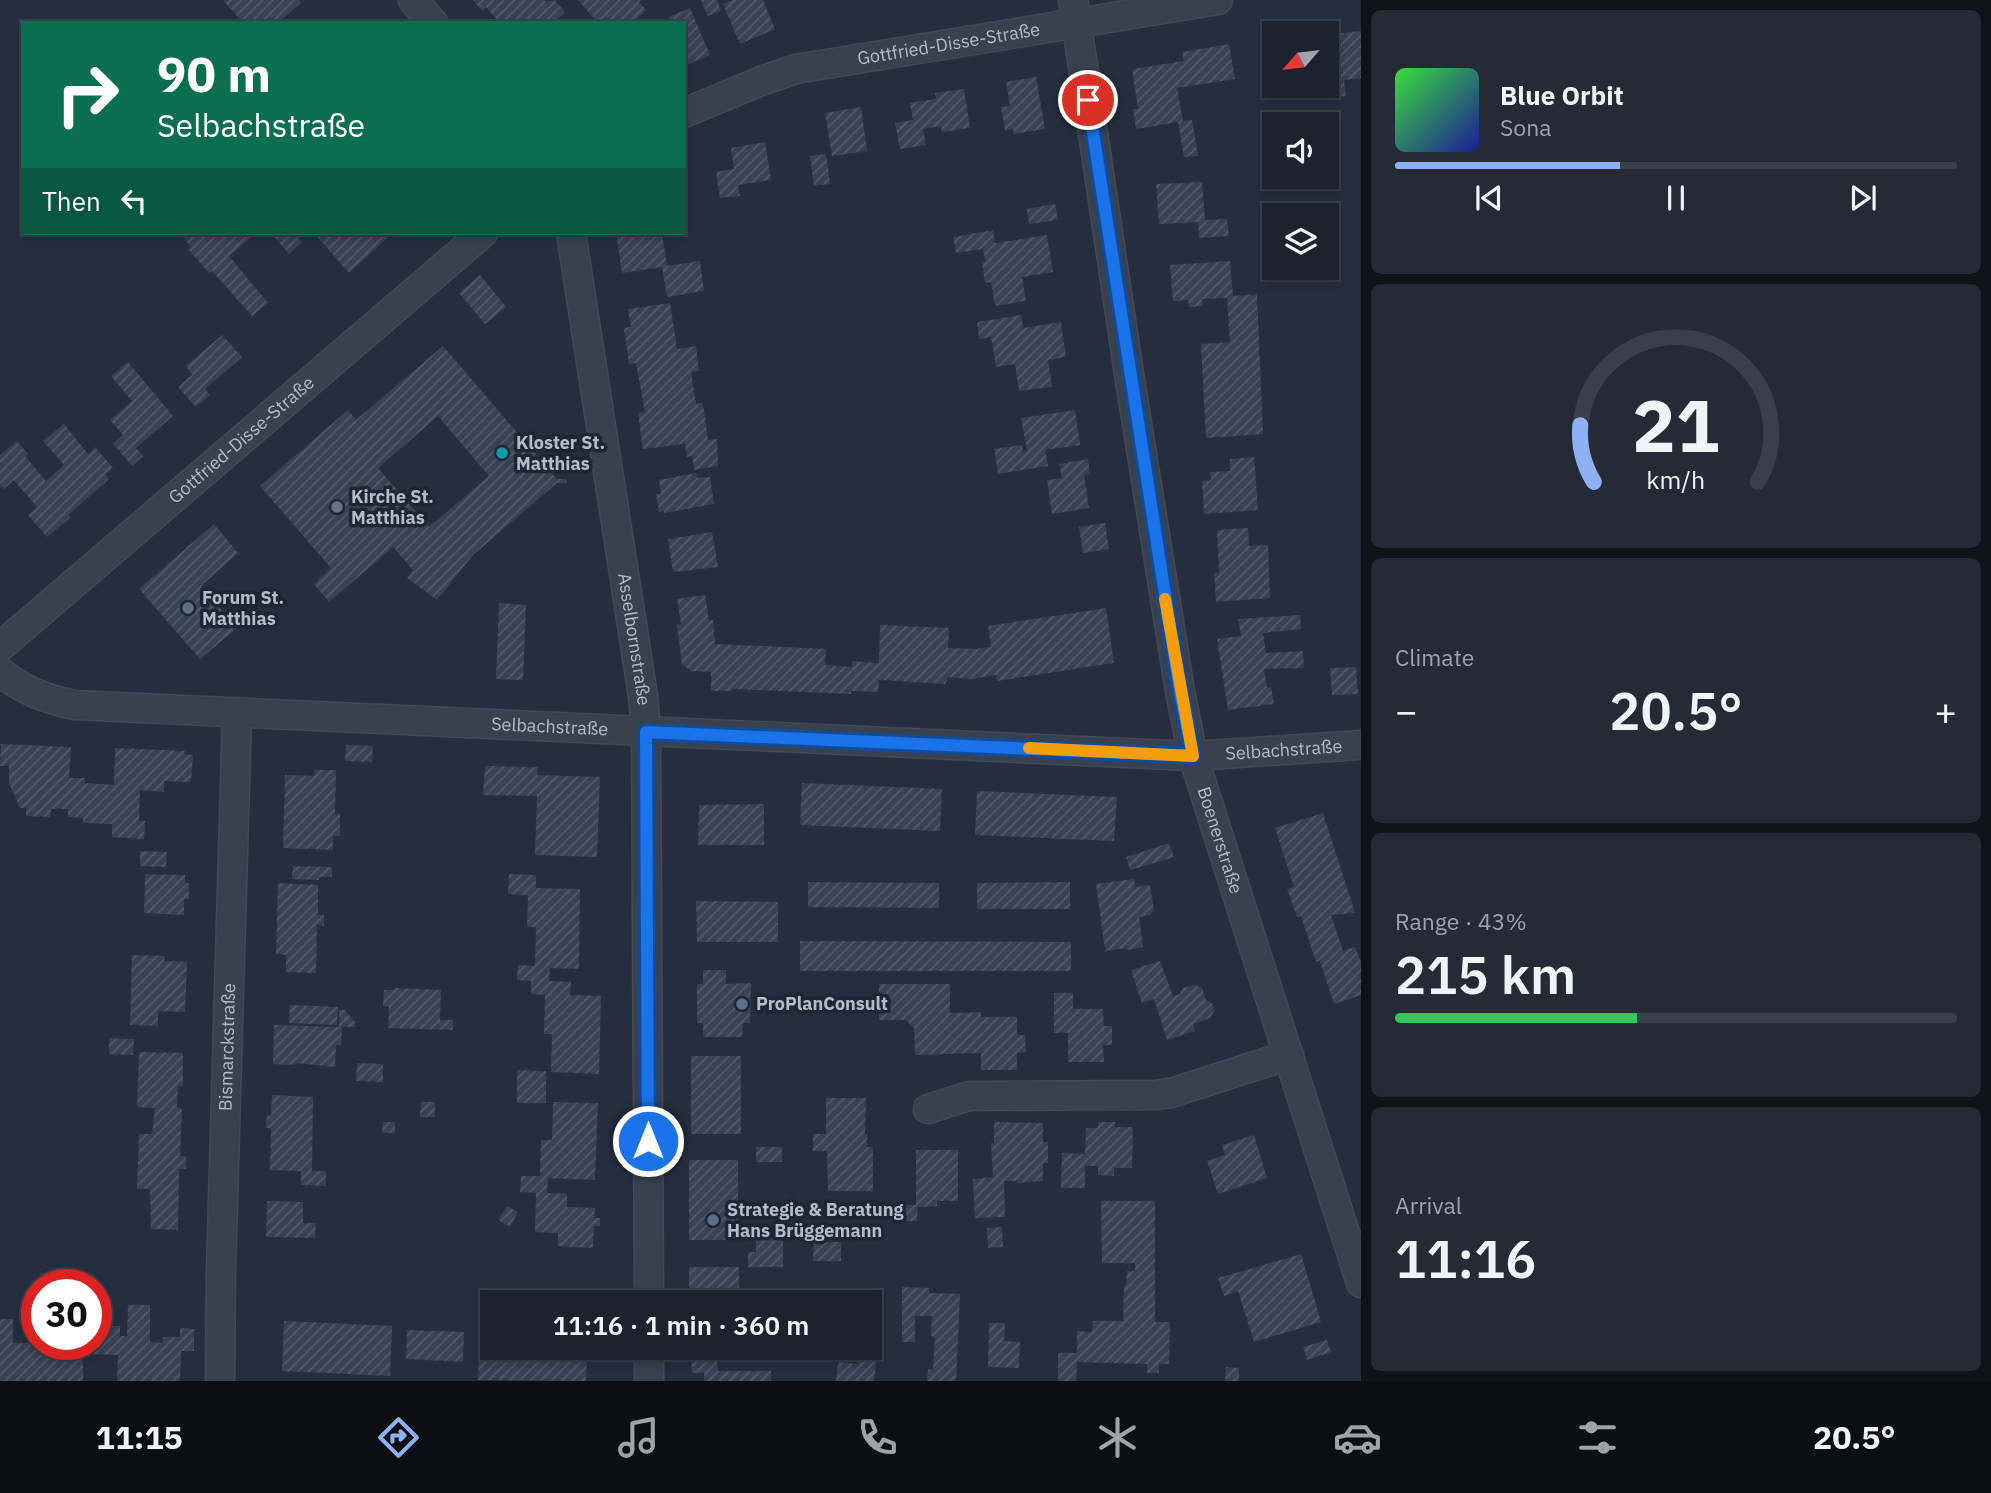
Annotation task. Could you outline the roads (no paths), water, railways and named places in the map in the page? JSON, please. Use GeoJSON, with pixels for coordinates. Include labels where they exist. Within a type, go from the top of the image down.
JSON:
{"type":"FeatureCollection","features":[{"type":"Feature","properties":{"kind":"street"},"geometry":{"type":"LineString","coordinates":[[413,0],[431,21]]}},
{"type":"Feature","properties":{"kind":"street","name":"Gottfried-Disse-Straße"},"geometry":{"type":"LineString","coordinates":[[686,112],[761,80],[796,69],[1074,11],[1218,0]]}},
{"type":"Feature","properties":{"kind":"street","name":"Boenerstraße"},"geometry":{"type":"LineString","coordinates":[[1074,11],[1130,380],[1193,756],[1361,1283]]}},
{"type":"Feature","properties":{"kind":"street","name":"Gottfried-Disse-Straße"},"geometry":{"type":"LineString","coordinates":[[0,647],[481,235]]}},
{"type":"Feature","properties":{"kind":"street","name":"Asselbornstraße"},"geometry":{"type":"LineString","coordinates":[[571,235],[643,696],[646,732],[649,1290]]}},
{"type":"Feature","properties":{"kind":"street","name":"Selbachstraße"},"geometry":{"type":"LineString","coordinates":[[0,671],[35,694],[63,703],[237,713],[1193,756],[1361,745]]}},
{"type":"Feature","properties":{"kind":"street","name":"Bismarckstraße"},"geometry":{"type":"LineString","coordinates":[[220,1381],[237,713]]}},
{"type":"Feature","properties":{"kind":"street"},"geometry":{"type":"LineString","coordinates":[[928,1109],[969,1096],[1171,1093],[1289,1055]]}},
{"type":"Feature","properties":{"kind":"street"},"geometry":{"type":"LineString","coordinates":[[649,1360],[649,1381]]}},
{"type":"Feature","properties":{"kind":"place","name":"Kloster St. Matthias"},"geometry":{"type":"Point","coordinates":[502,453]}},
{"type":"Feature","properties":{"kind":"place","name":"Kirche St. Matthias"},"geometry":{"type":"Point","coordinates":[337,507]}},
{"type":"Feature","properties":{"kind":"place","name":"Forum St. Matthias"},"geometry":{"type":"Point","coordinates":[188,608]}},
{"type":"Feature","properties":{"kind":"place","name":"ProPlanConsult"},"geometry":{"type":"Point","coordinates":[742,1004]}},
{"type":"Feature","properties":{"kind":"place","name":"Strategie & Beratung Hans Brüggemann"},"geometry":{"type":"Point","coordinates":[713,1220]}}]}
